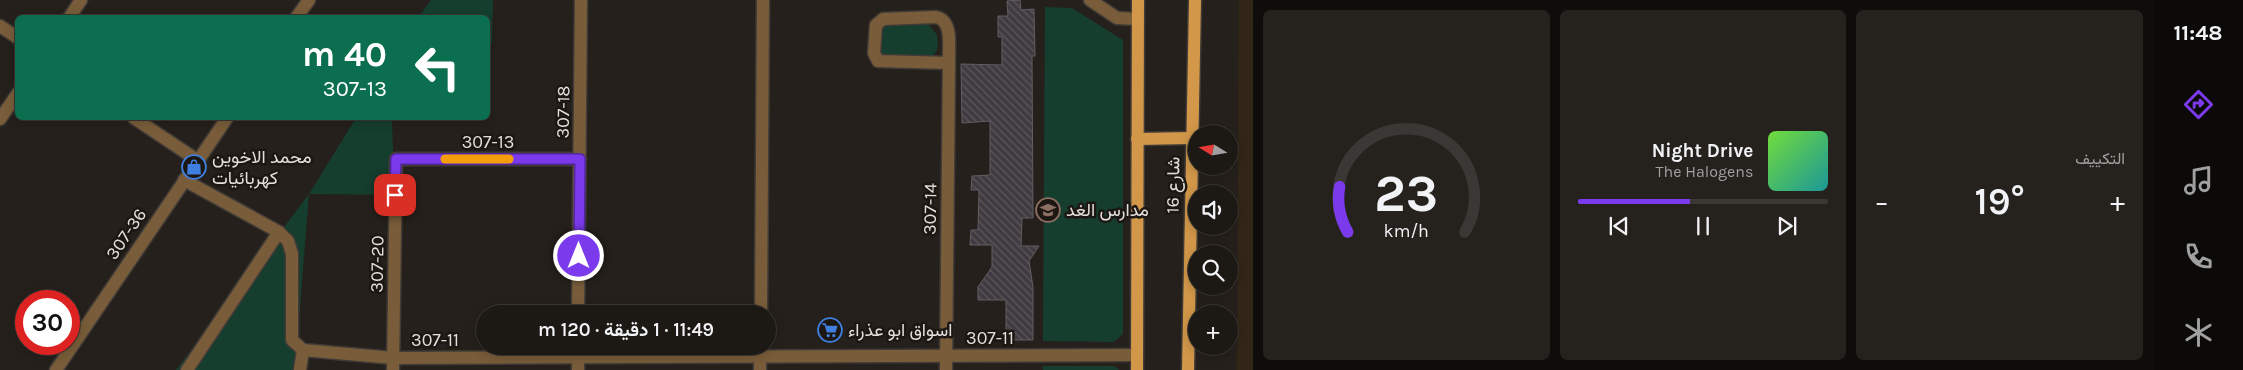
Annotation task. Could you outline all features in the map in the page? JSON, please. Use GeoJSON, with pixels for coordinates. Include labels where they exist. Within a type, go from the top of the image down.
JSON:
{"type":"FeatureCollection","features":[{"type":"Feature","properties":{"kind":"main road","name":"شارع 16"},"geometry":{"type":"LineString","coordinates":[[1137,370],[1138,0]]}},
{"type":"Feature","properties":{"kind":"main road","name":"شارع 16"},"geometry":{"type":"LineString","coordinates":[[1191,125],[1195,0]]}},
{"type":"Feature","properties":{"kind":"main road"},"geometry":{"type":"LineString","coordinates":[[1137,139],[1188,138]]}},
{"type":"Feature","properties":{"kind":"main road","name":"شارع 16"},"geometry":{"type":"LineString","coordinates":[[1188,370],[1191,175]]}},
{"type":"Feature","properties":{"kind":"street"},"geometry":{"type":"LineString","coordinates":[[71,15],[81,0]]}},
{"type":"Feature","properties":{"kind":"street"},"geometry":{"type":"LineString","coordinates":[[298,15],[308,0]]}},
{"type":"Feature","properties":{"kind":"street","name":"307-18"},"geometry":{"type":"LineString","coordinates":[[578,305],[581,0]]}},
{"type":"Feature","properties":{"kind":"street"},"geometry":{"type":"LineString","coordinates":[[760,305],[763,0]]}},
{"type":"Feature","properties":{"kind":"street"},"geometry":{"type":"LineString","coordinates":[[1090,0],[1116,18],[1138,18]]}},
{"type":"Feature","properties":{"kind":"street","name":"307-14"},"geometry":{"type":"LineString","coordinates":[[946,370],[948,63],[948,27],[940,18],[883,18],[876,25],[874,53],[878,61],[948,63]]}},
{"type":"Feature","properties":{"kind":"street"},"geometry":{"type":"LineString","coordinates":[[0,26],[15,36]]}},
{"type":"Feature","properties":{"kind":"street"},"geometry":{"type":"LineString","coordinates":[[0,119],[15,97]]}},
{"type":"Feature","properties":{"kind":"street"},"geometry":{"type":"LineString","coordinates":[[137,120],[197,160]]}},
{"type":"Feature","properties":{"kind":"street","name":"307-36"},"geometry":{"type":"LineString","coordinates":[[56,370],[226,120]]}},
{"type":"Feature","properties":{"kind":"street","name":"307-13"},"geometry":{"type":"LineString","coordinates":[[396,159],[580,159]]}},
{"type":"Feature","properties":{"kind":"street","name":"307-20"},"geometry":{"type":"LineString","coordinates":[[393,364],[396,159]]}},
{"type":"Feature","properties":{"kind":"street"},"geometry":{"type":"LineString","coordinates":[[184,180],[279,232],[288,241],[292,254],[292,340],[303,350],[300,370]]}},
{"type":"Feature","properties":{"kind":"street"},"geometry":{"type":"LineString","coordinates":[[187,370],[279,232]]}},
{"type":"Feature","properties":{"kind":"street","name":"307-11"},"geometry":{"type":"LineString","coordinates":[[303,350],[393,364],[656,355]]}},
{"type":"Feature","properties":{"kind":"street","name":"307-11"},"geometry":{"type":"LineString","coordinates":[[776,351],[946,356],[1137,355]]}},
{"type":"Feature","properties":{"kind":"street"},"geometry":{"type":"LineString","coordinates":[[760,355],[760,370]]}},
{"type":"Feature","properties":{"kind":"shaded area"},"geometry":{"type":"Polygon","coordinates":[[[1239,0],[1253,0],[1253,370],[1237,370],[1239,0]]]}},
{"type":"Feature","properties":{"kind":"green space"},"geometry":{"type":"Polygon","coordinates":[[[431,0],[493,0],[492,45],[490,45],[490,15],[420,15],[431,0]]]}},
{"type":"Feature","properties":{"kind":"green space"},"geometry":{"type":"Polygon","coordinates":[[[1045,7],[1072,8],[1123,40],[1123,334],[1114,342],[1043,341],[1045,7]]]}},
{"type":"Feature","properties":{"kind":"green space"},"geometry":{"type":"Polygon","coordinates":[[[890,24],[929,25],[937,35],[938,44],[936,52],[932,56],[885,56],[880,51],[880,31],[890,24]]]}},
{"type":"Feature","properties":{"kind":"green space"},"geometry":{"type":"Polygon","coordinates":[[[355,120],[392,120],[395,195],[309,194],[355,120]]]}},
{"type":"Feature","properties":{"kind":"green space"},"geometry":{"type":"Polygon","coordinates":[[[309,194],[295,370],[176,370],[309,194]]]}},
{"type":"Feature","properties":{"kind":"green space"},"geometry":{"type":"Polygon","coordinates":[[[1043,366],[1114,366],[1119,370],[1043,370],[1043,366]]]}},
{"type":"Feature","properties":{"kind":"building"},"geometry":{"type":"Polygon","coordinates":[[[1020,0],[1021,10],[1034,9],[1035,56],[1032,56],[1033,218],[1022,218],[1021,246],[1039,246],[1029,261],[1033,287],[1033,340],[1006,340],[1006,300],[978,300],[978,287],[992,267],[992,245],[970,245],[971,230],[978,230],[979,190],[971,190],[972,176],[990,175],[990,121],[962,123],[961,64],[1002,65],[1002,37],[998,37],[998,16],[1008,16],[1007,1],[1020,0]]]}},
{"type":"Feature","properties":{"kind":"slow traffic"},"geometry":{"type":"LineString","coordinates":[[445,159],[509,159]]}},
{"type":"Feature","properties":{"kind":"place","name":"محمد الاخوين كهربائيات"},"geometry":{"type":"Point","coordinates":[194,167]}},
{"type":"Feature","properties":{"kind":"place","name":"مدارس الغد"},"geometry":{"type":"Point","coordinates":[1048,210]}},
{"type":"Feature","properties":{"kind":"place","name":"اسواق ابو عذراء"},"geometry":{"type":"Point","coordinates":[830,330]}},
{"type":"Feature","properties":{"kind":"route"},"geometry":{"type":"LineString","coordinates":[[395,195],[396,159],[580,159],[579,256]]}}]}
